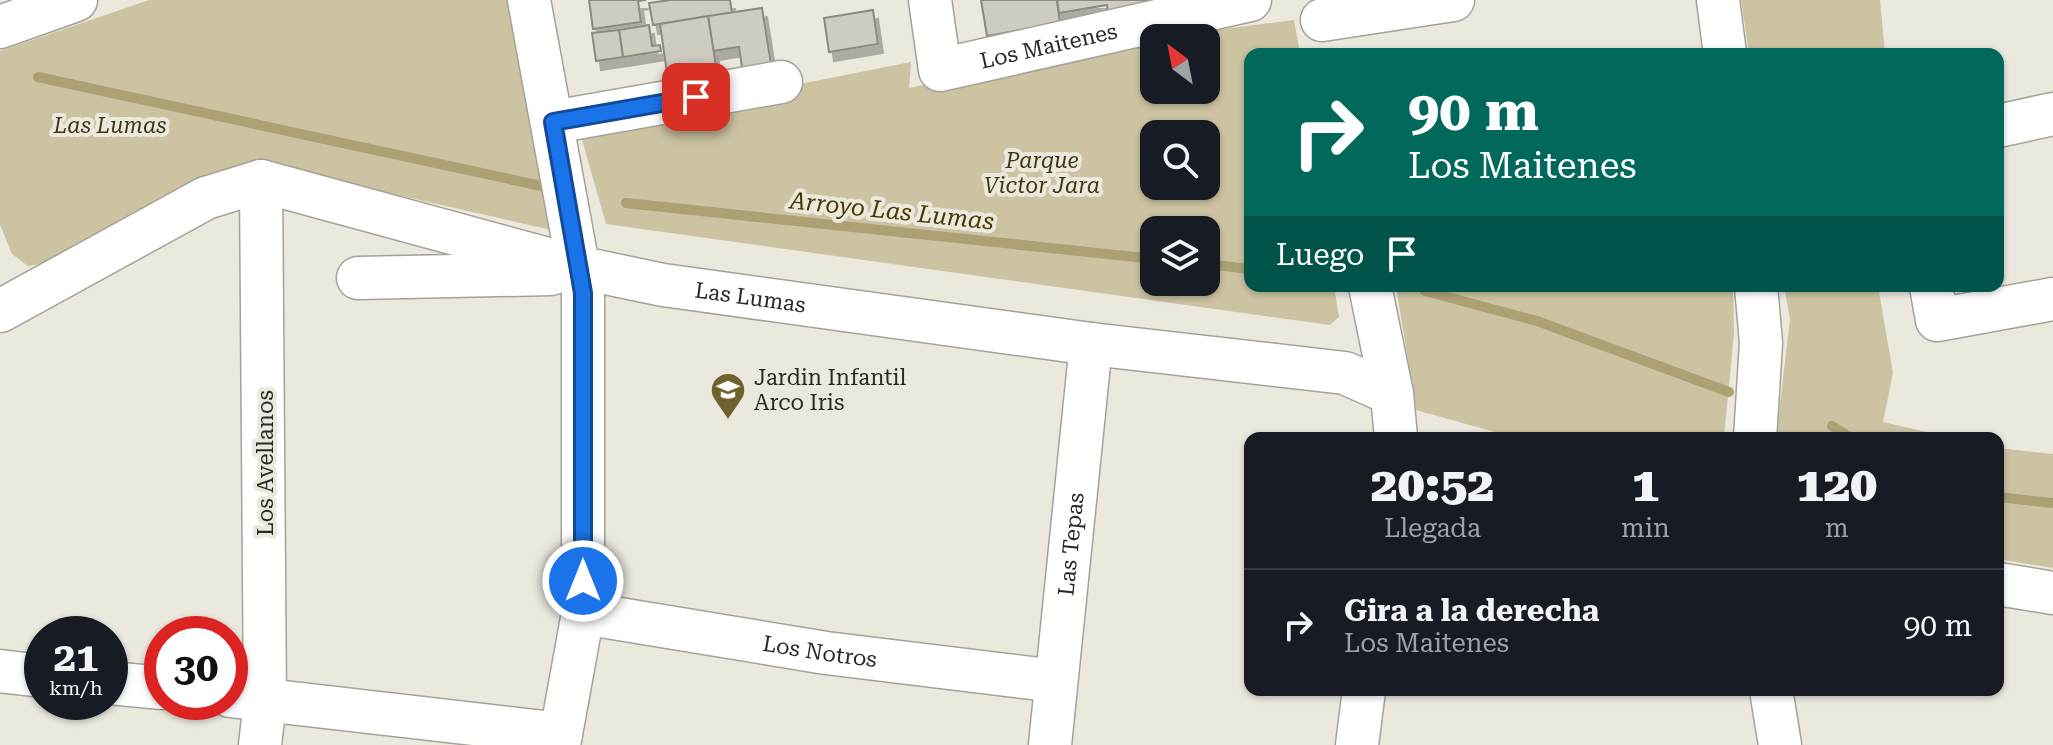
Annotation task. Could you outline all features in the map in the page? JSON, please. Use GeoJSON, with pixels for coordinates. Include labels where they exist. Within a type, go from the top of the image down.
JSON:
{"type":"FeatureCollection","features":[{"type":"Feature","properties":{"kind":"street"},"geometry":{"type":"LineString","coordinates":[[0,27],[76,0]]}},
{"type":"Feature","properties":{"kind":"street"},"geometry":{"type":"LineString","coordinates":[[248,699],[560,740],[583,613],[580,280],[529,0]]}},
{"type":"Feature","properties":{"kind":"street","name":"Los Maitenes"},"geometry":{"type":"LineString","coordinates":[[930,0],[940,70],[1250,0]]}},
{"type":"Feature","properties":{"kind":"street"},"geometry":{"type":"LineString","coordinates":[[1323,25],[1453,0]]}},
{"type":"Feature","properties":{"kind":"street"},"geometry":{"type":"LineString","coordinates":[[1718,0],[1724,48]]}},
{"type":"Feature","properties":{"kind":"street"},"geometry":{"type":"LineString","coordinates":[[553,122],[781,82]]}},
{"type":"Feature","properties":{"kind":"street"},"geometry":{"type":"LineString","coordinates":[[2004,125],[2053,114]]}},
{"type":"Feature","properties":{"kind":"street"},"geometry":{"type":"LineString","coordinates":[[0,311],[206,198],[261,181]]}},
{"type":"Feature","properties":{"kind":"street","name":"Las Lumas"},"geometry":{"type":"LineString","coordinates":[[261,181],[580,280],[663,285],[1091,344],[1345,373],[1392,394]]}},
{"type":"Feature","properties":{"kind":"street","name":"Los Avellanos"},"geometry":{"type":"LineString","coordinates":[[260,745],[248,699],[261,181]]}},
{"type":"Feature","properties":{"kind":"street"},"geometry":{"type":"LineString","coordinates":[[358,278],[553,274],[580,280]]}},
{"type":"Feature","properties":{"kind":"street"},"geometry":{"type":"LineString","coordinates":[[1371,292],[1392,394],[1395,432]]}},
{"type":"Feature","properties":{"kind":"street"},"geometry":{"type":"LineString","coordinates":[[1755,432],[1761,343],[1757,292]]}},
{"type":"Feature","properties":{"kind":"street"},"geometry":{"type":"LineString","coordinates":[[1934,303],[2053,299]]}},
{"type":"Feature","properties":{"kind":"street","name":"Las Tepas"},"geometry":{"type":"LineString","coordinates":[[1050,745],[1091,344]]}},
{"type":"Feature","properties":{"kind":"street"},"geometry":{"type":"LineString","coordinates":[[2004,585],[2053,593]]}},
{"type":"Feature","properties":{"kind":"street","name":"Los Notros"},"geometry":{"type":"LineString","coordinates":[[583,613],[826,653],[1056,681]]}},
{"type":"Feature","properties":{"kind":"street"},"geometry":{"type":"LineString","coordinates":[[0,671],[24,674]]}},
{"type":"Feature","properties":{"kind":"street"},"geometry":{"type":"LineString","coordinates":[[1357,745],[1363,696]]}},
{"type":"Feature","properties":{"kind":"street"},"geometry":{"type":"LineString","coordinates":[[1772,696],[1780,745]]}},
{"type":"Feature","properties":{"kind":"green space","name":"Las Lumas"},"geometry":{"type":"Polygon","coordinates":[[[149,0],[513,0],[556,231],[335,181],[228,182],[89,256],[28,266],[12,254],[0,225],[0,51],[149,0]]]}},
{"type":"Feature","properties":{"kind":"green space"},"geometry":{"type":"Polygon","coordinates":[[[1741,0],[1880,0],[1884,48],[1748,48],[1741,0]]]}},
{"type":"Feature","properties":{"kind":"green space","name":"Parque Victor Jara"},"geometry":{"type":"Polygon","coordinates":[[[1294,20],[1299,48],[1244,48],[1244,292],[1335,292],[1339,317],[1330,325],[606,224],[581,136],[582,127],[911,62],[909,88],[1140,40],[1140,104],[1220,104],[1220,29],[1294,20]]]}},
{"type":"Feature","properties":{"kind":"green space"},"geometry":{"type":"Polygon","coordinates":[[[1397,292],[1733,292],[1734,333],[1725,432],[1495,432],[1416,410],[1397,292]]]}},
{"type":"Feature","properties":{"kind":"green space"},"geometry":{"type":"Polygon","coordinates":[[[1785,292],[1879,292],[1893,373],[1883,422],[1927,432],[1777,432],[1790,319],[1785,292]]]}},
{"type":"Feature","properties":{"kind":"green space"},"geometry":{"type":"Polygon","coordinates":[[[2004,449],[2053,454],[2053,568],[2004,560],[2004,449]]]}},
{"type":"Feature","properties":{"kind":"building"},"geometry":{"type":"Polygon","coordinates":[[[589,0],[646,0],[638,1],[641,22],[593,29],[589,0]]]}},
{"type":"Feature","properties":{"kind":"building"},"geometry":{"type":"Polygon","coordinates":[[[730,0],[732,13],[653,25],[649,3],[730,0]]]}},
{"type":"Feature","properties":{"kind":"building"},"geometry":{"type":"Polygon","coordinates":[[[981,0],[1057,0],[1060,23],[987,36],[981,0]]]}},
{"type":"Feature","properties":{"kind":"building"},"geometry":{"type":"Polygon","coordinates":[[[1057,0],[1150,0],[1151,7],[1108,15],[1107,5],[1059,13],[1057,0]]]}},
{"type":"Feature","properties":{"kind":"building"},"geometry":{"type":"Polygon","coordinates":[[[762,8],[772,70],[743,74],[739,47],[713,51],[708,16],[762,8]]]}},
{"type":"Feature","properties":{"kind":"building"},"geometry":{"type":"Polygon","coordinates":[[[873,10],[878,44],[829,52],[824,18],[873,10]]]}},
{"type":"Feature","properties":{"kind":"building"},"geometry":{"type":"Polygon","coordinates":[[[708,16],[716,66],[667,73],[660,24],[708,16]]]}},
{"type":"Feature","properties":{"kind":"building"},"geometry":{"type":"Polygon","coordinates":[[[649,25],[652,46],[660,45],[661,51],[623,57],[619,30],[649,25]]]}},
{"type":"Feature","properties":{"kind":"building"},"geometry":{"type":"Polygon","coordinates":[[[619,30],[623,57],[596,61],[592,33],[619,30]]]}},
{"type":"Feature","properties":{"kind":"waterway"},"geometry":{"type":"LineString","coordinates":[[38,77],[546,187]]}},
{"type":"Feature","properties":{"kind":"waterway","name":"Arroyo Las Lumas"},"geometry":{"type":"LineString","coordinates":[[626,203],[1140,258]]}},
{"type":"Feature","properties":{"kind":"waterway","name":"Arroyo Las Lumas"},"geometry":{"type":"LineString","coordinates":[[1220,266],[1244,268]]}},
{"type":"Feature","properties":{"kind":"waterway"},"geometry":{"type":"LineString","coordinates":[[1429,292],[1537,321],[1729,392]]}},
{"type":"Feature","properties":{"kind":"waterway"},"geometry":{"type":"LineString","coordinates":[[1832,426],[1842,432]]}},
{"type":"Feature","properties":{"kind":"waterway"},"geometry":{"type":"LineString","coordinates":[[2004,498],[2053,503]]}},
{"type":"Feature","properties":{"kind":"place","name":"Jardin Infantil Arco Iris"},"geometry":{"type":"Point","coordinates":[728,421]}},
{"type":"Feature","properties":{"kind":"route"},"geometry":{"type":"LineString","coordinates":[[583,581],[583,293],[553,122],[696,97]]}}]}
